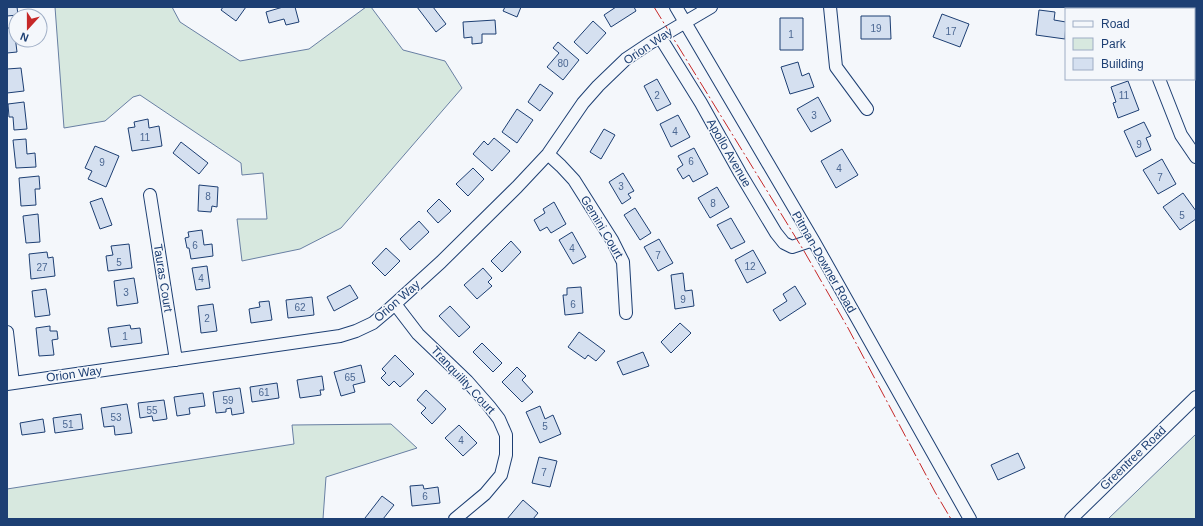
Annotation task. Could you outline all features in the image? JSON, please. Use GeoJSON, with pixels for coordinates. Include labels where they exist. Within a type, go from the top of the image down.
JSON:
{"type":"FeatureCollection","features":[{"type":"Feature","properties":{"kind":"street","name":"Pitman-Downer Road"},"geometry":{"type":"LineString","coordinates":[[676,7],[813,240],[970,519]]}},
{"type":"Feature","properties":{"kind":"street","name":"Orion Way"},"geometry":{"type":"LineString","coordinates":[[10,384],[340,336],[356,331],[372,322],[395,304],[441,262],[517,187],[548,154],[583,103],[626,59],[711,7]]}},
{"type":"Feature","properties":{"kind":"street"},"geometry":{"type":"LineString","coordinates":[[830,7],[836,67],[867,108]]}},
{"type":"Feature","properties":{"kind":"street","name":"Apollo Avenue"},"geometry":{"type":"LineString","coordinates":[[660,37],[701,103],[776,233],[784,243],[792,247],[813,240]]}},
{"type":"Feature","properties":{"kind":"street"},"geometry":{"type":"LineString","coordinates":[[1159,80],[1181,135],[1196,157]]}},
{"type":"Feature","properties":{"kind":"street","name":"Gemini Court"},"geometry":{"type":"LineString","coordinates":[[548,154],[574,180],[612,240],[622,262],[626,312]]}},
{"type":"Feature","properties":{"kind":"street","name":"Tauras Court"},"geometry":{"type":"LineString","coordinates":[[150,195],[176,360]]}},
{"type":"Feature","properties":{"kind":"street","name":"Tranquility Court"},"geometry":{"type":"LineString","coordinates":[[395,304],[418,334],[467,381],[489,406],[499,419],[506,435],[506,455],[501,475],[485,494],[455,519]]}},
{"type":"Feature","properties":{"kind":"street"},"geometry":{"type":"LineString","coordinates":[[7,332],[10,384]]}},
{"type":"Feature","properties":{"kind":"street","name":"Greentree Road"},"geometry":{"type":"LineString","coordinates":[[1071,519],[1196,397]]}},
{"type":"Feature","properties":{"kind":"green space"},"geometry":{"type":"Polygon","coordinates":[[[55,7],[172,7],[180,22],[240,61],[309,49],[366,7],[371,7],[403,50],[445,61],[462,88],[341,228],[300,249],[242,261],[237,219],[267,219],[263,173],[242,175],[241,163],[140,95],[133,97],[105,121],[64,128],[55,7]]]}},
{"type":"Feature","properties":{"kind":"green space"},"geometry":{"type":"Polygon","coordinates":[[[391,424],[417,448],[326,477],[323,519],[7,519],[7,489],[294,444],[292,425],[391,424]]]}},
{"type":"Feature","properties":{"kind":"green space"},"geometry":{"type":"Polygon","coordinates":[[[1196,434],[1196,519],[1108,519],[1196,434]]]}},
{"type":"Feature","properties":{"kind":"building"},"geometry":{"type":"Polygon","coordinates":[[[7,7],[17,7],[8,8],[7,16],[7,7]]]}},
{"type":"Feature","properties":{"kind":"building"},"geometry":{"type":"Polygon","coordinates":[[[223,7],[246,7],[236,21],[221,10],[223,7]]]}},
{"type":"Feature","properties":{"kind":"building"},"geometry":{"type":"Polygon","coordinates":[[[283,7],[295,7],[299,22],[286,25],[284,19],[269,23],[266,12],[283,7]]]}},
{"type":"Feature","properties":{"kind":"building"},"geometry":{"type":"Polygon","coordinates":[[[417,7],[433,7],[446,24],[436,32],[417,7]]]}},
{"type":"Feature","properties":{"kind":"building"},"geometry":{"type":"Polygon","coordinates":[[[505,7],[521,7],[517,17],[503,11],[505,7]]]}},
{"type":"Feature","properties":{"kind":"building"},"geometry":{"type":"Polygon","coordinates":[[[616,7],[634,7],[636,11],[611,27],[604,15],[616,7]]]}},
{"type":"Feature","properties":{"kind":"building"},"geometry":{"type":"Polygon","coordinates":[[[1039,10],[1055,12],[1054,20],[1065,22],[1065,39],[1036,35],[1039,10]]]}},
{"type":"Feature","properties":{"kind":"building"},"geometry":{"type":"Polygon","coordinates":[[[942,14],[969,24],[960,47],[933,37],[942,14]]]}},
{"type":"Feature","properties":{"kind":"building"},"geometry":{"type":"Polygon","coordinates":[[[861,16],[890,16],[891,39],[861,39],[861,16]]]}},
{"type":"Feature","properties":{"kind":"building"},"geometry":{"type":"Polygon","coordinates":[[[780,18],[803,18],[803,50],[780,50],[780,18]]]}},
{"type":"Feature","properties":{"kind":"building"},"geometry":{"type":"Polygon","coordinates":[[[495,20],[496,34],[482,34],[482,43],[472,44],[472,37],[464,38],[463,22],[495,20]]]}},
{"type":"Feature","properties":{"kind":"building"},"geometry":{"type":"Polygon","coordinates":[[[593,21],[606,33],[587,54],[574,42],[593,21]]]}},
{"type":"Feature","properties":{"kind":"building"},"geometry":{"type":"Polygon","coordinates":[[[8,28],[8,48],[16,48],[17,52],[7,53],[8,28]]]}},
{"type":"Feature","properties":{"kind":"building"},"geometry":{"type":"Polygon","coordinates":[[[1195,34],[1196,34],[1195,68],[1195,34]]]}},
{"type":"Feature","properties":{"kind":"building"},"geometry":{"type":"Polygon","coordinates":[[[558,42],[579,60],[563,80],[547,67],[559,53],[553,48],[558,42]]]}},
{"type":"Feature","properties":{"kind":"building"},"geometry":{"type":"Polygon","coordinates":[[[798,62],[802,76],[809,73],[814,87],[790,94],[781,67],[798,62]]]}},
{"type":"Feature","properties":{"kind":"building"},"geometry":{"type":"Polygon","coordinates":[[[21,68],[24,91],[7,93],[7,69],[21,68]]]}},
{"type":"Feature","properties":{"kind":"building"},"geometry":{"type":"Polygon","coordinates":[[[657,79],[671,104],[657,111],[644,86],[657,79]]]}},
{"type":"Feature","properties":{"kind":"building"},"geometry":{"type":"Polygon","coordinates":[[[1128,81],[1139,110],[1118,118],[1113,103],[1116,102],[1111,87],[1128,81]]]}},
{"type":"Feature","properties":{"kind":"building"},"geometry":{"type":"Polygon","coordinates":[[[540,84],[553,93],[540,111],[528,102],[540,84]]]}},
{"type":"Feature","properties":{"kind":"building"},"geometry":{"type":"Polygon","coordinates":[[[818,97],[831,121],[811,132],[797,109],[818,97]]]}},
{"type":"Feature","properties":{"kind":"building"},"geometry":{"type":"Polygon","coordinates":[[[24,102],[27,129],[14,130],[13,117],[9,117],[8,104],[24,102]]]}},
{"type":"Feature","properties":{"kind":"building"},"geometry":{"type":"Polygon","coordinates":[[[517,109],[533,120],[517,143],[502,132],[517,109]]]}},
{"type":"Feature","properties":{"kind":"building"},"geometry":{"type":"Polygon","coordinates":[[[678,115],[690,137],[671,147],[660,124],[678,115]]]}},
{"type":"Feature","properties":{"kind":"building"},"geometry":{"type":"Polygon","coordinates":[[[148,119],[149,128],[159,126],[162,146],[132,151],[128,128],[135,127],[134,122],[148,119]]]}},
{"type":"Feature","properties":{"kind":"building"},"geometry":{"type":"Polygon","coordinates":[[[1144,122],[1151,136],[1146,138],[1151,150],[1136,157],[1124,131],[1144,122]]]}},
{"type":"Feature","properties":{"kind":"building"},"geometry":{"type":"Polygon","coordinates":[[[604,129],[615,135],[601,159],[590,152],[604,129]]]}},
{"type":"Feature","properties":{"kind":"building"},"geometry":{"type":"Polygon","coordinates":[[[494,138],[510,151],[492,171],[473,154],[484,141],[488,145],[494,138]]]}},
{"type":"Feature","properties":{"kind":"building"},"geometry":{"type":"Polygon","coordinates":[[[26,139],[27,154],[35,153],[36,167],[16,168],[13,140],[26,139]]]}},
{"type":"Feature","properties":{"kind":"building"},"geometry":{"type":"Polygon","coordinates":[[[181,142],[208,163],[199,174],[173,153],[181,142]]]}},
{"type":"Feature","properties":{"kind":"building"},"geometry":{"type":"Polygon","coordinates":[[[95,146],[119,156],[106,187],[88,179],[92,171],[85,168],[95,146]]]}},
{"type":"Feature","properties":{"kind":"building"},"geometry":{"type":"Polygon","coordinates":[[[694,148],[708,174],[693,182],[689,175],[683,179],[677,169],[683,165],[678,156],[694,148]]]}},
{"type":"Feature","properties":{"kind":"building"},"geometry":{"type":"Polygon","coordinates":[[[842,149],[858,175],[836,188],[821,161],[842,149]]]}},
{"type":"Feature","properties":{"kind":"building"},"geometry":{"type":"Polygon","coordinates":[[[1162,159],[1176,184],[1158,194],[1143,170],[1162,159]]]}},
{"type":"Feature","properties":{"kind":"building"},"geometry":{"type":"Polygon","coordinates":[[[473,168],[484,179],[468,196],[456,184],[473,168]]]}},
{"type":"Feature","properties":{"kind":"building"},"geometry":{"type":"Polygon","coordinates":[[[623,173],[634,191],[628,194],[631,198],[622,204],[609,182],[623,173]]]}},
{"type":"Feature","properties":{"kind":"building"},"geometry":{"type":"Polygon","coordinates":[[[39,176],[40,189],[35,189],[36,205],[21,206],[19,178],[39,176]]]}},
{"type":"Feature","properties":{"kind":"building"},"geometry":{"type":"Polygon","coordinates":[[[199,185],[218,187],[217,207],[212,206],[211,212],[198,211],[199,185]]]}},
{"type":"Feature","properties":{"kind":"building"},"geometry":{"type":"Polygon","coordinates":[[[717,187],[729,207],[710,218],[698,198],[717,187]]]}},
{"type":"Feature","properties":{"kind":"building"},"geometry":{"type":"Polygon","coordinates":[[[1183,193],[1196,211],[1196,219],[1180,230],[1163,207],[1183,193]]]}},
{"type":"Feature","properties":{"kind":"building"},"geometry":{"type":"Polygon","coordinates":[[[102,198],[112,225],[100,229],[90,202],[102,198]]]}},
{"type":"Feature","properties":{"kind":"building"},"geometry":{"type":"Polygon","coordinates":[[[439,199],[451,211],[438,223],[427,211],[439,199]]]}},
{"type":"Feature","properties":{"kind":"building"},"geometry":{"type":"Polygon","coordinates":[[[554,202],[566,224],[551,233],[547,227],[540,231],[534,220],[545,213],[543,209],[554,202]]]}},
{"type":"Feature","properties":{"kind":"building"},"geometry":{"type":"Polygon","coordinates":[[[635,208],[651,233],[640,240],[624,215],[635,208]]]}},
{"type":"Feature","properties":{"kind":"building"},"geometry":{"type":"Polygon","coordinates":[[[38,214],[40,242],[26,243],[23,216],[38,214]]]}},
{"type":"Feature","properties":{"kind":"building"},"geometry":{"type":"Polygon","coordinates":[[[731,218],[745,242],[731,249],[717,225],[731,218]]]}},
{"type":"Feature","properties":{"kind":"building"},"geometry":{"type":"Polygon","coordinates":[[[419,221],[429,232],[410,250],[400,239],[419,221]]]}},
{"type":"Feature","properties":{"kind":"building"},"geometry":{"type":"Polygon","coordinates":[[[202,230],[204,245],[212,244],[213,256],[191,259],[185,238],[189,237],[188,232],[202,230]]]}},
{"type":"Feature","properties":{"kind":"building"},"geometry":{"type":"Polygon","coordinates":[[[572,232],[586,257],[573,264],[559,240],[572,232]]]}},
{"type":"Feature","properties":{"kind":"building"},"geometry":{"type":"Polygon","coordinates":[[[659,239],[673,263],[658,271],[644,247],[659,239]]]}},
{"type":"Feature","properties":{"kind":"building"},"geometry":{"type":"Polygon","coordinates":[[[511,241],[521,252],[502,272],[491,261],[511,241]]]}},
{"type":"Feature","properties":{"kind":"building"},"geometry":{"type":"Polygon","coordinates":[[[129,244],[132,268],[108,271],[106,256],[113,255],[111,246],[129,244]]]}},
{"type":"Feature","properties":{"kind":"building"},"geometry":{"type":"Polygon","coordinates":[[[386,248],[400,261],[385,276],[372,263],[386,248]]]}},
{"type":"Feature","properties":{"kind":"building"},"geometry":{"type":"Polygon","coordinates":[[[753,250],[766,273],[747,283],[735,260],[753,250]]]}},
{"type":"Feature","properties":{"kind":"building"},"geometry":{"type":"Polygon","coordinates":[[[47,252],[48,258],[53,257],[55,276],[31,279],[29,254],[47,252]]]}},
{"type":"Feature","properties":{"kind":"building"},"geometry":{"type":"Polygon","coordinates":[[[207,266],[210,288],[196,290],[192,268],[207,266]]]}},
{"type":"Feature","properties":{"kind":"building"},"geometry":{"type":"Polygon","coordinates":[[[483,268],[492,278],[488,282],[492,286],[477,299],[464,285],[483,268]]]}},
{"type":"Feature","properties":{"kind":"building"},"geometry":{"type":"Polygon","coordinates":[[[683,273],[685,291],[692,290],[694,306],[675,309],[671,275],[683,273]]]}},
{"type":"Feature","properties":{"kind":"building"},"geometry":{"type":"Polygon","coordinates":[[[134,278],[138,303],[117,306],[114,281],[134,278]]]}},
{"type":"Feature","properties":{"kind":"building"},"geometry":{"type":"Polygon","coordinates":[[[350,285],[358,298],[334,311],[327,297],[350,285]]]}},
{"type":"Feature","properties":{"kind":"building"},"geometry":{"type":"Polygon","coordinates":[[[795,286],[806,304],[780,321],[773,310],[787,301],[783,294],[795,286]]]}},
{"type":"Feature","properties":{"kind":"building"},"geometry":{"type":"Polygon","coordinates":[[[581,287],[583,313],[565,315],[563,295],[567,295],[567,288],[581,287]]]}},
{"type":"Feature","properties":{"kind":"building"},"geometry":{"type":"Polygon","coordinates":[[[46,289],[50,315],[35,317],[32,291],[46,289]]]}},
{"type":"Feature","properties":{"kind":"building"},"geometry":{"type":"Polygon","coordinates":[[[312,297],[314,315],[288,318],[286,300],[312,297]]]}},
{"type":"Feature","properties":{"kind":"building"},"geometry":{"type":"Polygon","coordinates":[[[269,301],[272,320],[251,323],[249,309],[260,307],[259,302],[269,301]]]}},
{"type":"Feature","properties":{"kind":"building"},"geometry":{"type":"Polygon","coordinates":[[[213,304],[217,331],[201,333],[198,306],[213,304]]]}},
{"type":"Feature","properties":{"kind":"building"},"geometry":{"type":"Polygon","coordinates":[[[450,306],[470,327],[459,337],[439,316],[450,306]]]}},
{"type":"Feature","properties":{"kind":"building"},"geometry":{"type":"Polygon","coordinates":[[[680,323],[691,333],[671,353],[661,342],[680,323]]]}},
{"type":"Feature","properties":{"kind":"building"},"geometry":{"type":"Polygon","coordinates":[[[130,325],[131,329],[140,328],[142,343],[111,347],[108,328],[130,325]]]}},
{"type":"Feature","properties":{"kind":"building"},"geometry":{"type":"Polygon","coordinates":[[[50,326],[50,331],[57,331],[58,339],[52,340],[54,355],[39,356],[36,328],[50,326]]]}},
{"type":"Feature","properties":{"kind":"building"},"geometry":{"type":"Polygon","coordinates":[[[579,332],[605,351],[596,361],[588,355],[585,359],[568,347],[579,332]]]}},
{"type":"Feature","properties":{"kind":"building"},"geometry":{"type":"Polygon","coordinates":[[[482,343],[502,363],[493,372],[473,352],[482,343]]]}},
{"type":"Feature","properties":{"kind":"building"},"geometry":{"type":"Polygon","coordinates":[[[643,352],[649,366],[623,375],[617,362],[643,352]]]}},
{"type":"Feature","properties":{"kind":"building"},"geometry":{"type":"Polygon","coordinates":[[[395,355],[414,374],[400,387],[394,381],[389,386],[381,378],[386,373],[382,369],[395,355]]]}},
{"type":"Feature","properties":{"kind":"building"},"geometry":{"type":"Polygon","coordinates":[[[361,365],[365,382],[353,385],[355,392],[341,396],[334,372],[361,365]]]}},
{"type":"Feature","properties":{"kind":"building"},"geometry":{"type":"Polygon","coordinates":[[[517,367],[526,376],[522,380],[533,392],[522,402],[502,382],[517,367]]]}},
{"type":"Feature","properties":{"kind":"building"},"geometry":{"type":"Polygon","coordinates":[[[322,376],[324,390],[320,390],[321,395],[300,398],[297,380],[322,376]]]}},
{"type":"Feature","properties":{"kind":"building"},"geometry":{"type":"Polygon","coordinates":[[[277,383],[279,398],[252,402],[250,387],[277,383]]]}},
{"type":"Feature","properties":{"kind":"building"},"geometry":{"type":"Polygon","coordinates":[[[240,388],[244,413],[232,415],[231,408],[226,409],[226,412],[216,413],[213,392],[240,388]]]}},
{"type":"Feature","properties":{"kind":"building"},"geometry":{"type":"Polygon","coordinates":[[[426,390],[446,409],[432,424],[421,413],[426,408],[417,400],[426,390]]]}},
{"type":"Feature","properties":{"kind":"building"},"geometry":{"type":"Polygon","coordinates":[[[203,393],[205,406],[189,408],[190,414],[177,416],[174,397],[203,393]]]}},
{"type":"Feature","properties":{"kind":"building"},"geometry":{"type":"Polygon","coordinates":[[[164,400],[167,419],[153,421],[152,416],[140,418],[138,403],[164,400]]]}},
{"type":"Feature","properties":{"kind":"building"},"geometry":{"type":"Polygon","coordinates":[[[127,404],[132,433],[115,435],[114,426],[104,427],[101,408],[127,404]]]}},
{"type":"Feature","properties":{"kind":"building"},"geometry":{"type":"Polygon","coordinates":[[[540,406],[545,419],[553,415],[561,434],[540,443],[526,412],[540,406]]]}},
{"type":"Feature","properties":{"kind":"building"},"geometry":{"type":"Polygon","coordinates":[[[81,414],[83,429],[55,433],[53,418],[81,414]]]}},
{"type":"Feature","properties":{"kind":"building"},"geometry":{"type":"Polygon","coordinates":[[[43,419],[45,432],[22,435],[20,423],[43,419]]]}},
{"type":"Feature","properties":{"kind":"building"},"geometry":{"type":"Polygon","coordinates":[[[459,425],[477,443],[463,456],[445,438],[459,425]]]}},
{"type":"Feature","properties":{"kind":"building"},"geometry":{"type":"Polygon","coordinates":[[[1018,453],[1025,468],[998,480],[991,465],[1018,453]]]}},
{"type":"Feature","properties":{"kind":"building"},"geometry":{"type":"Polygon","coordinates":[[[539,457],[557,461],[550,487],[532,483],[539,457]]]}},
{"type":"Feature","properties":{"kind":"building"},"geometry":{"type":"Polygon","coordinates":[[[423,485],[424,489],[438,487],[440,503],[412,506],[410,486],[423,485]]]}},
{"type":"Feature","properties":{"kind":"building"},"geometry":{"type":"Polygon","coordinates":[[[382,496],[394,505],[383,519],[366,519],[365,518],[382,496]]]}},
{"type":"Feature","properties":{"kind":"building"},"geometry":{"type":"Polygon","coordinates":[[[523,500],[538,513],[533,519],[507,519],[523,500]]]}},
{"type":"Feature","properties":{"kind":"power"},"geometry":{"type":"LineString","coordinates":[[654,7],[804,251],[848,328],[935,492],[951,519]]}}]}
